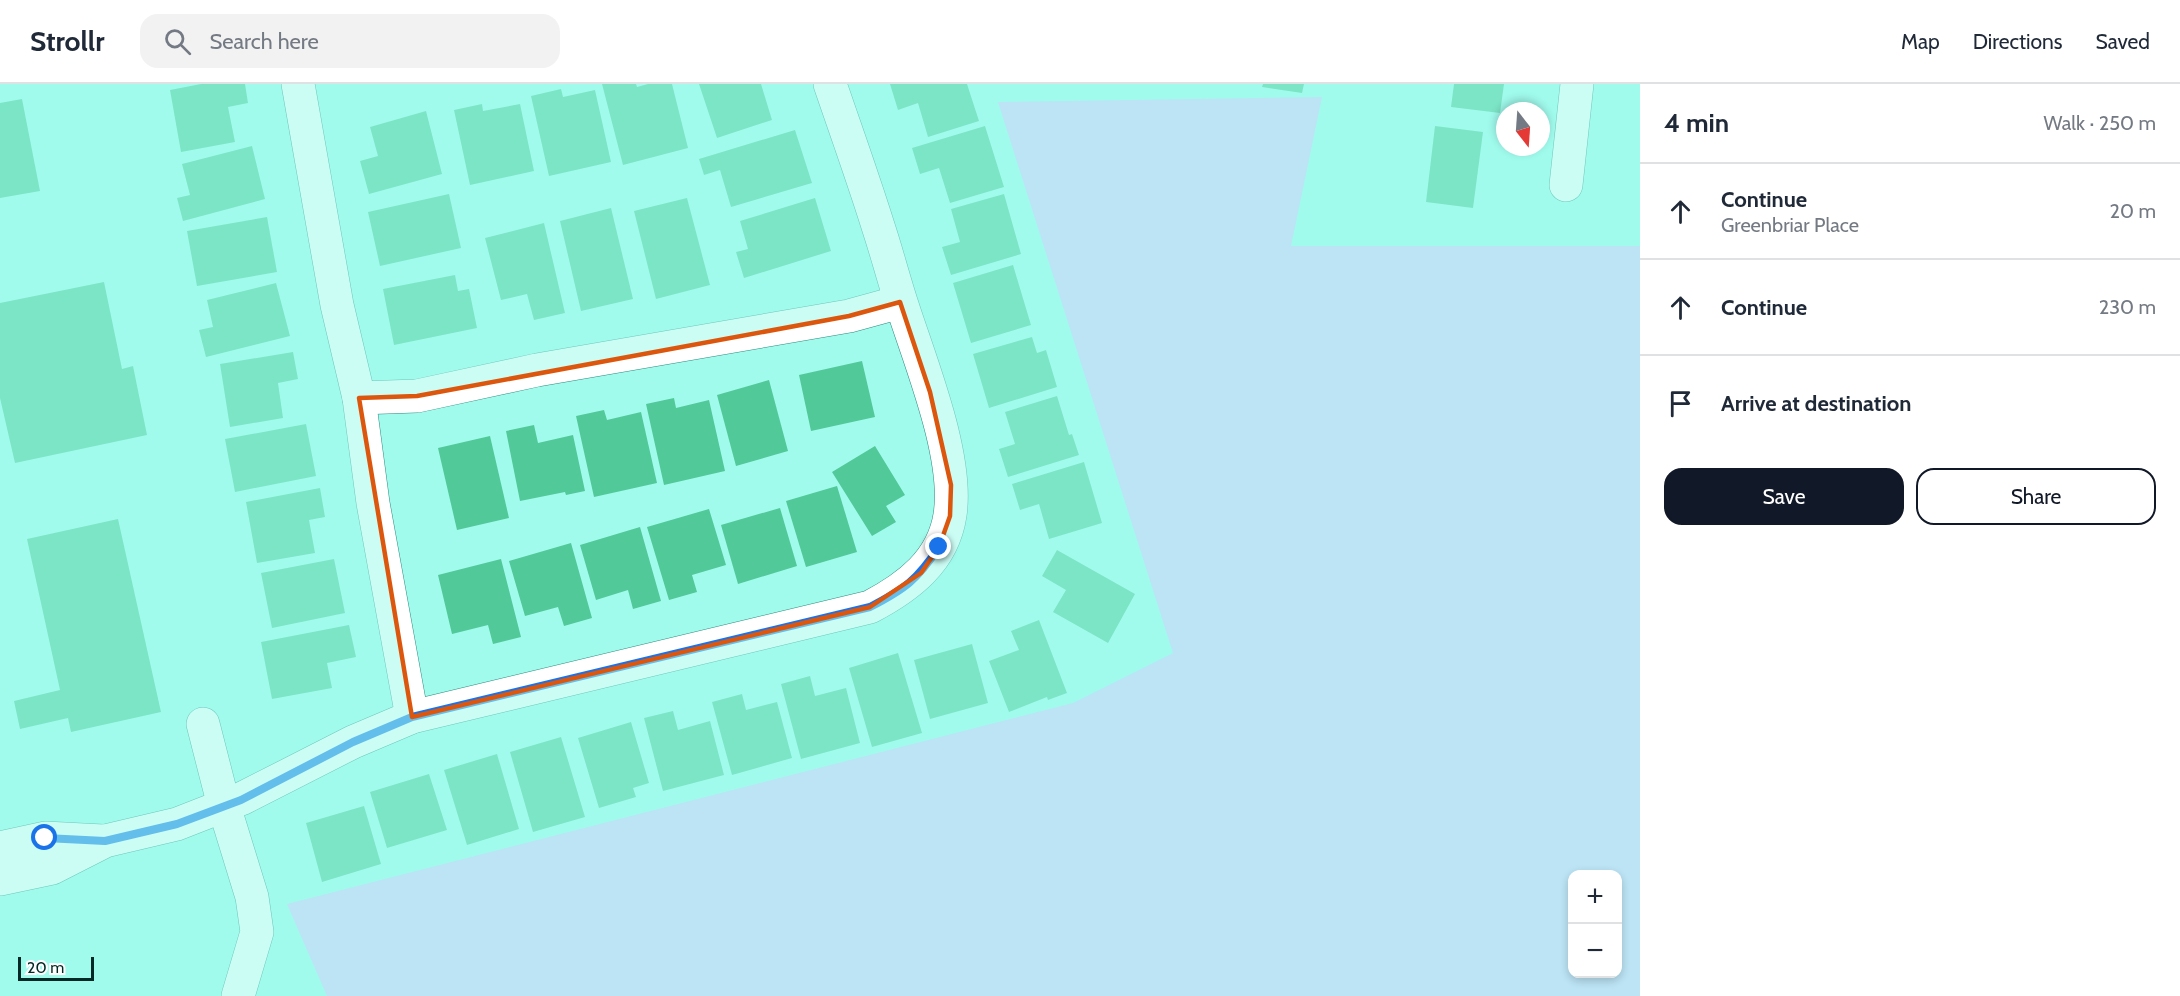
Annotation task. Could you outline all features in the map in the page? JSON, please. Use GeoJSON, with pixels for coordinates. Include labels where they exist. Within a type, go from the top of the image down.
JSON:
{"type":"FeatureCollection","features":[{"type":"Feature","properties":{"kind":"street"},"geometry":{"type":"LineString","coordinates":[[301,84],[337,305],[359,398],[373,503],[412,717]]}},
{"type":"Feature","properties":{"kind":"street"},"geometry":{"type":"LineString","coordinates":[[0,879],[52,868],[105,841],[177,824],[241,800],[353,742],[412,717],[870,607],[897,593],[921,573],[939,547],[950,516],[951,485],[946,454],[930,392],[830,84]]}},
{"type":"Feature","properties":{"kind":"street"},"geometry":{"type":"LineString","coordinates":[[1566,185],[1577,84]]}},
{"type":"Feature","properties":{"kind":"street"},"geometry":{"type":"LineString","coordinates":[[359,398],[417,396],[537,370],[849,316],[900,302]]}},
{"type":"Feature","properties":{"kind":"street"},"geometry":{"type":"LineString","coordinates":[[203,724],[224,806],[252,897],[257,932],[238,996]]}},
{"type":"Feature","properties":{"kind":"street"},"geometry":{"type":"LineString","coordinates":[[0,848],[45,838],[105,841]]}},
{"type":"Feature","properties":{"kind":"highlighted area"},"geometry":{"type":"Polygon","coordinates":[[[900,302],[930,392],[951,485],[950,516],[939,547],[921,573],[870,607],[412,717],[359,398],[417,396],[849,316],[900,302]]]}},
{"type":"Feature","properties":{"kind":"shaded area"},"geometry":{"type":"Polygon","coordinates":[[[1322,97],[1291,246],[1640,246],[1640,996],[327,996],[287,904],[1073,703],[1173,653],[998,102],[1322,97]]]}},
{"type":"Feature","properties":{"kind":"building"},"geometry":{"type":"Polygon","coordinates":[[[201,84],[245,84],[248,103],[228,107],[235,142],[181,152],[170,90],[201,84]]]}},
{"type":"Feature","properties":{"kind":"building"},"geometry":{"type":"Polygon","coordinates":[[[602,84],[636,84],[637,87],[648,84],[672,84],[688,148],[623,165],[602,84]]]}},
{"type":"Feature","properties":{"kind":"building"},"geometry":{"type":"Polygon","coordinates":[[[699,84],[761,84],[772,120],[717,138],[699,84]]]}},
{"type":"Feature","properties":{"kind":"building"},"geometry":{"type":"Polygon","coordinates":[[[890,84],[967,84],[979,121],[928,137],[918,103],[898,110],[890,84]]]}},
{"type":"Feature","properties":{"kind":"building"},"geometry":{"type":"Polygon","coordinates":[[[1263,84],[1304,84],[1302,93],[1262,87],[1263,84]]]}},
{"type":"Feature","properties":{"kind":"building"},"geometry":{"type":"Polygon","coordinates":[[[1454,84],[1504,84],[1502,102],[1496,102],[1496,113],[1451,107],[1454,84]]]}},
{"type":"Feature","properties":{"kind":"building"},"geometry":{"type":"Polygon","coordinates":[[[561,89],[563,97],[595,90],[611,162],[549,176],[531,96],[561,89]]]}},
{"type":"Feature","properties":{"kind":"building"},"geometry":{"type":"Polygon","coordinates":[[[22,99],[40,191],[0,198],[0,103],[22,99]]]}},
{"type":"Feature","properties":{"kind":"building"},"geometry":{"type":"Polygon","coordinates":[[[482,104],[483,111],[520,104],[534,171],[470,185],[454,110],[482,104]]]}},
{"type":"Feature","properties":{"kind":"building"},"geometry":{"type":"Polygon","coordinates":[[[426,111],[442,174],[369,194],[360,161],[378,156],[370,127],[426,111]]]}},
{"type":"Feature","properties":{"kind":"building"},"geometry":{"type":"Polygon","coordinates":[[[985,126],[1004,187],[950,203],[939,168],[920,174],[912,148],[985,126]]]}},
{"type":"Feature","properties":{"kind":"building"},"geometry":{"type":"Polygon","coordinates":[[[1435,126],[1483,132],[1473,208],[1426,202],[1435,126]]]}},
{"type":"Feature","properties":{"kind":"building"},"geometry":{"type":"Polygon","coordinates":[[[795,130],[812,183],[731,207],[720,170],[704,175],[699,159],[795,130]]]}},
{"type":"Feature","properties":{"kind":"building"},"geometry":{"type":"Polygon","coordinates":[[[252,146],[265,199],[183,221],[177,198],[190,195],[182,164],[252,146]]]}},
{"type":"Feature","properties":{"kind":"building"},"geometry":{"type":"Polygon","coordinates":[[[449,194],[461,248],[380,266],[368,212],[449,194]]]}},
{"type":"Feature","properties":{"kind":"building"},"geometry":{"type":"Polygon","coordinates":[[[1004,194],[1021,254],[951,275],[942,247],[960,242],[951,209],[1004,194]]]}},
{"type":"Feature","properties":{"kind":"building"},"geometry":{"type":"Polygon","coordinates":[[[687,198],[710,285],[656,299],[634,211],[687,198]]]}},
{"type":"Feature","properties":{"kind":"building"},"geometry":{"type":"Polygon","coordinates":[[[815,198],[831,251],[744,278],[736,252],[748,249],[740,221],[815,198]]]}},
{"type":"Feature","properties":{"kind":"building"},"geometry":{"type":"Polygon","coordinates":[[[611,208],[633,299],[581,311],[560,221],[611,208]]]}},
{"type":"Feature","properties":{"kind":"building"},"geometry":{"type":"Polygon","coordinates":[[[267,217],[277,272],[197,286],[187,231],[267,217]]]}},
{"type":"Feature","properties":{"kind":"building"},"geometry":{"type":"Polygon","coordinates":[[[544,223],[565,313],[534,320],[527,294],[501,300],[485,238],[544,223]]]}},
{"type":"Feature","properties":{"kind":"building"},"geometry":{"type":"Polygon","coordinates":[[[1013,265],[1031,325],[971,343],[953,283],[1013,265]]]}},
{"type":"Feature","properties":{"kind":"building"},"geometry":{"type":"Polygon","coordinates":[[[455,275],[458,291],[469,289],[477,328],[394,345],[383,289],[455,275]]]}},
{"type":"Feature","properties":{"kind":"building"},"geometry":{"type":"Polygon","coordinates":[[[104,282],[122,369],[133,366],[147,435],[15,463],[0,398],[0,303],[104,282]]]}},
{"type":"Feature","properties":{"kind":"building"},"geometry":{"type":"Polygon","coordinates":[[[276,283],[290,336],[206,357],[199,330],[213,327],[207,300],[276,283]]]}},
{"type":"Feature","properties":{"kind":"building"},"geometry":{"type":"Polygon","coordinates":[[[1032,337],[1037,353],[1046,350],[1057,387],[989,408],[973,354],[1032,337]]]}},
{"type":"Feature","properties":{"kind":"building"},"geometry":{"type":"Polygon","coordinates":[[[293,352],[298,379],[278,383],[283,418],[230,427],[220,364],[293,352]]]}},
{"type":"Feature","properties":{"kind":"building"},"geometry":{"type":"Polygon","coordinates":[[[862,361],[875,417],[811,431],[799,375],[862,361]]]}},
{"type":"Feature","properties":{"kind":"building"},"geometry":{"type":"Polygon","coordinates":[[[769,380],[788,451],[736,466],[717,395],[769,380]]]}},
{"type":"Feature","properties":{"kind":"building"},"geometry":{"type":"Polygon","coordinates":[[[1057,396],[1069,435],[1072,434],[1079,455],[1008,477],[999,449],[1015,444],[1005,412],[1057,396]]]}},
{"type":"Feature","properties":{"kind":"building"},"geometry":{"type":"Polygon","coordinates":[[[674,398],[676,408],[709,400],[725,471],[664,485],[646,404],[674,398]]]}},
{"type":"Feature","properties":{"kind":"building"},"geometry":{"type":"Polygon","coordinates":[[[604,410],[607,420],[641,412],[657,483],[594,497],[576,416],[604,410]]]}},
{"type":"Feature","properties":{"kind":"building"},"geometry":{"type":"Polygon","coordinates":[[[306,424],[316,476],[235,492],[225,439],[306,424]]]}},
{"type":"Feature","properties":{"kind":"building"},"geometry":{"type":"Polygon","coordinates":[[[534,425],[538,443],[573,435],[585,491],[566,495],[565,492],[520,501],[506,431],[534,425]]]}},
{"type":"Feature","properties":{"kind":"building"},"geometry":{"type":"Polygon","coordinates":[[[490,436],[509,518],[457,530],[438,448],[490,436]]]}},
{"type":"Feature","properties":{"kind":"building"},"geometry":{"type":"Polygon","coordinates":[[[875,446],[905,495],[886,506],[896,522],[872,536],[832,472],[875,446]]]}},
{"type":"Feature","properties":{"kind":"building"},"geometry":{"type":"Polygon","coordinates":[[[1084,462],[1102,523],[1049,539],[1039,504],[1020,510],[1012,484],[1084,462]]]}},
{"type":"Feature","properties":{"kind":"building"},"geometry":{"type":"Polygon","coordinates":[[[837,486],[857,552],[806,567],[786,501],[837,486]]]}},
{"type":"Feature","properties":{"kind":"building"},"geometry":{"type":"Polygon","coordinates":[[[320,488],[325,517],[309,520],[315,553],[257,563],[246,502],[320,488]]]}},
{"type":"Feature","properties":{"kind":"building"},"geometry":{"type":"Polygon","coordinates":[[[780,508],[797,566],[738,584],[721,525],[780,508]]]}},
{"type":"Feature","properties":{"kind":"building"},"geometry":{"type":"Polygon","coordinates":[[[709,509],[726,565],[692,575],[697,592],[669,600],[647,527],[709,509]]]}},
{"type":"Feature","properties":{"kind":"building"},"geometry":{"type":"Polygon","coordinates":[[[118,519],[161,712],[71,732],[68,718],[20,729],[14,701],[60,690],[27,539],[118,519]]]}},
{"type":"Feature","properties":{"kind":"building"},"geometry":{"type":"Polygon","coordinates":[[[640,527],[661,601],[633,609],[628,590],[596,600],[580,545],[640,527]]]}},
{"type":"Feature","properties":{"kind":"building"},"geometry":{"type":"Polygon","coordinates":[[[571,543],[592,618],[564,626],[558,607],[525,616],[509,561],[571,543]]]}},
{"type":"Feature","properties":{"kind":"building"},"geometry":{"type":"Polygon","coordinates":[[[1057,550],[1135,594],[1108,643],[1053,612],[1066,590],[1042,576],[1057,550]]]}},
{"type":"Feature","properties":{"kind":"building"},"geometry":{"type":"Polygon","coordinates":[[[334,559],[345,613],[272,628],[261,573],[334,559]]]}},
{"type":"Feature","properties":{"kind":"building"},"geometry":{"type":"Polygon","coordinates":[[[501,559],[521,637],[493,644],[488,625],[452,634],[438,575],[501,559]]]}},
{"type":"Feature","properties":{"kind":"building"},"geometry":{"type":"Polygon","coordinates":[[[1039,620],[1067,693],[1048,700],[1047,697],[1009,712],[989,661],[1019,650],[1011,631],[1039,620]]]}},
{"type":"Feature","properties":{"kind":"building"},"geometry":{"type":"Polygon","coordinates":[[[349,625],[356,657],[327,663],[332,688],[272,699],[261,642],[349,625]]]}},
{"type":"Feature","properties":{"kind":"building"},"geometry":{"type":"Polygon","coordinates":[[[972,644],[988,703],[930,719],[914,660],[972,644]]]}},
{"type":"Feature","properties":{"kind":"building"},"geometry":{"type":"Polygon","coordinates":[[[898,653],[922,733],[872,747],[849,668],[898,653]]]}},
{"type":"Feature","properties":{"kind":"building"},"geometry":{"type":"Polygon","coordinates":[[[810,676],[815,696],[846,688],[860,743],[801,759],[781,684],[810,676]]]}},
{"type":"Feature","properties":{"kind":"building"},"geometry":{"type":"Polygon","coordinates":[[[742,694],[746,710],[777,702],[792,758],[732,775],[712,702],[742,694]]]}},
{"type":"Feature","properties":{"kind":"building"},"geometry":{"type":"Polygon","coordinates":[[[673,711],[678,730],[710,721],[724,775],[663,791],[644,718],[673,711]]]}},
{"type":"Feature","properties":{"kind":"building"},"geometry":{"type":"Polygon","coordinates":[[[631,722],[649,783],[633,788],[636,797],[599,808],[578,738],[631,722]]]}},
{"type":"Feature","properties":{"kind":"building"},"geometry":{"type":"Polygon","coordinates":[[[561,737],[585,817],[533,832],[510,752],[561,737]]]}},
{"type":"Feature","properties":{"kind":"building"},"geometry":{"type":"Polygon","coordinates":[[[497,754],[519,829],[467,845],[444,770],[497,754]]]}},
{"type":"Feature","properties":{"kind":"building"},"geometry":{"type":"Polygon","coordinates":[[[429,774],[447,830],[387,848],[370,792],[429,774]]]}},
{"type":"Feature","properties":{"kind":"building"},"geometry":{"type":"Polygon","coordinates":[[[364,806],[381,864],[322,882],[306,823],[364,806]]]}},
{"type":"Feature","properties":{"kind":"route"},"geometry":{"type":"LineString","coordinates":[[45,838],[105,841],[177,824],[241,800],[353,742],[412,717],[870,607],[897,593],[921,573],[939,547]]}}]}
